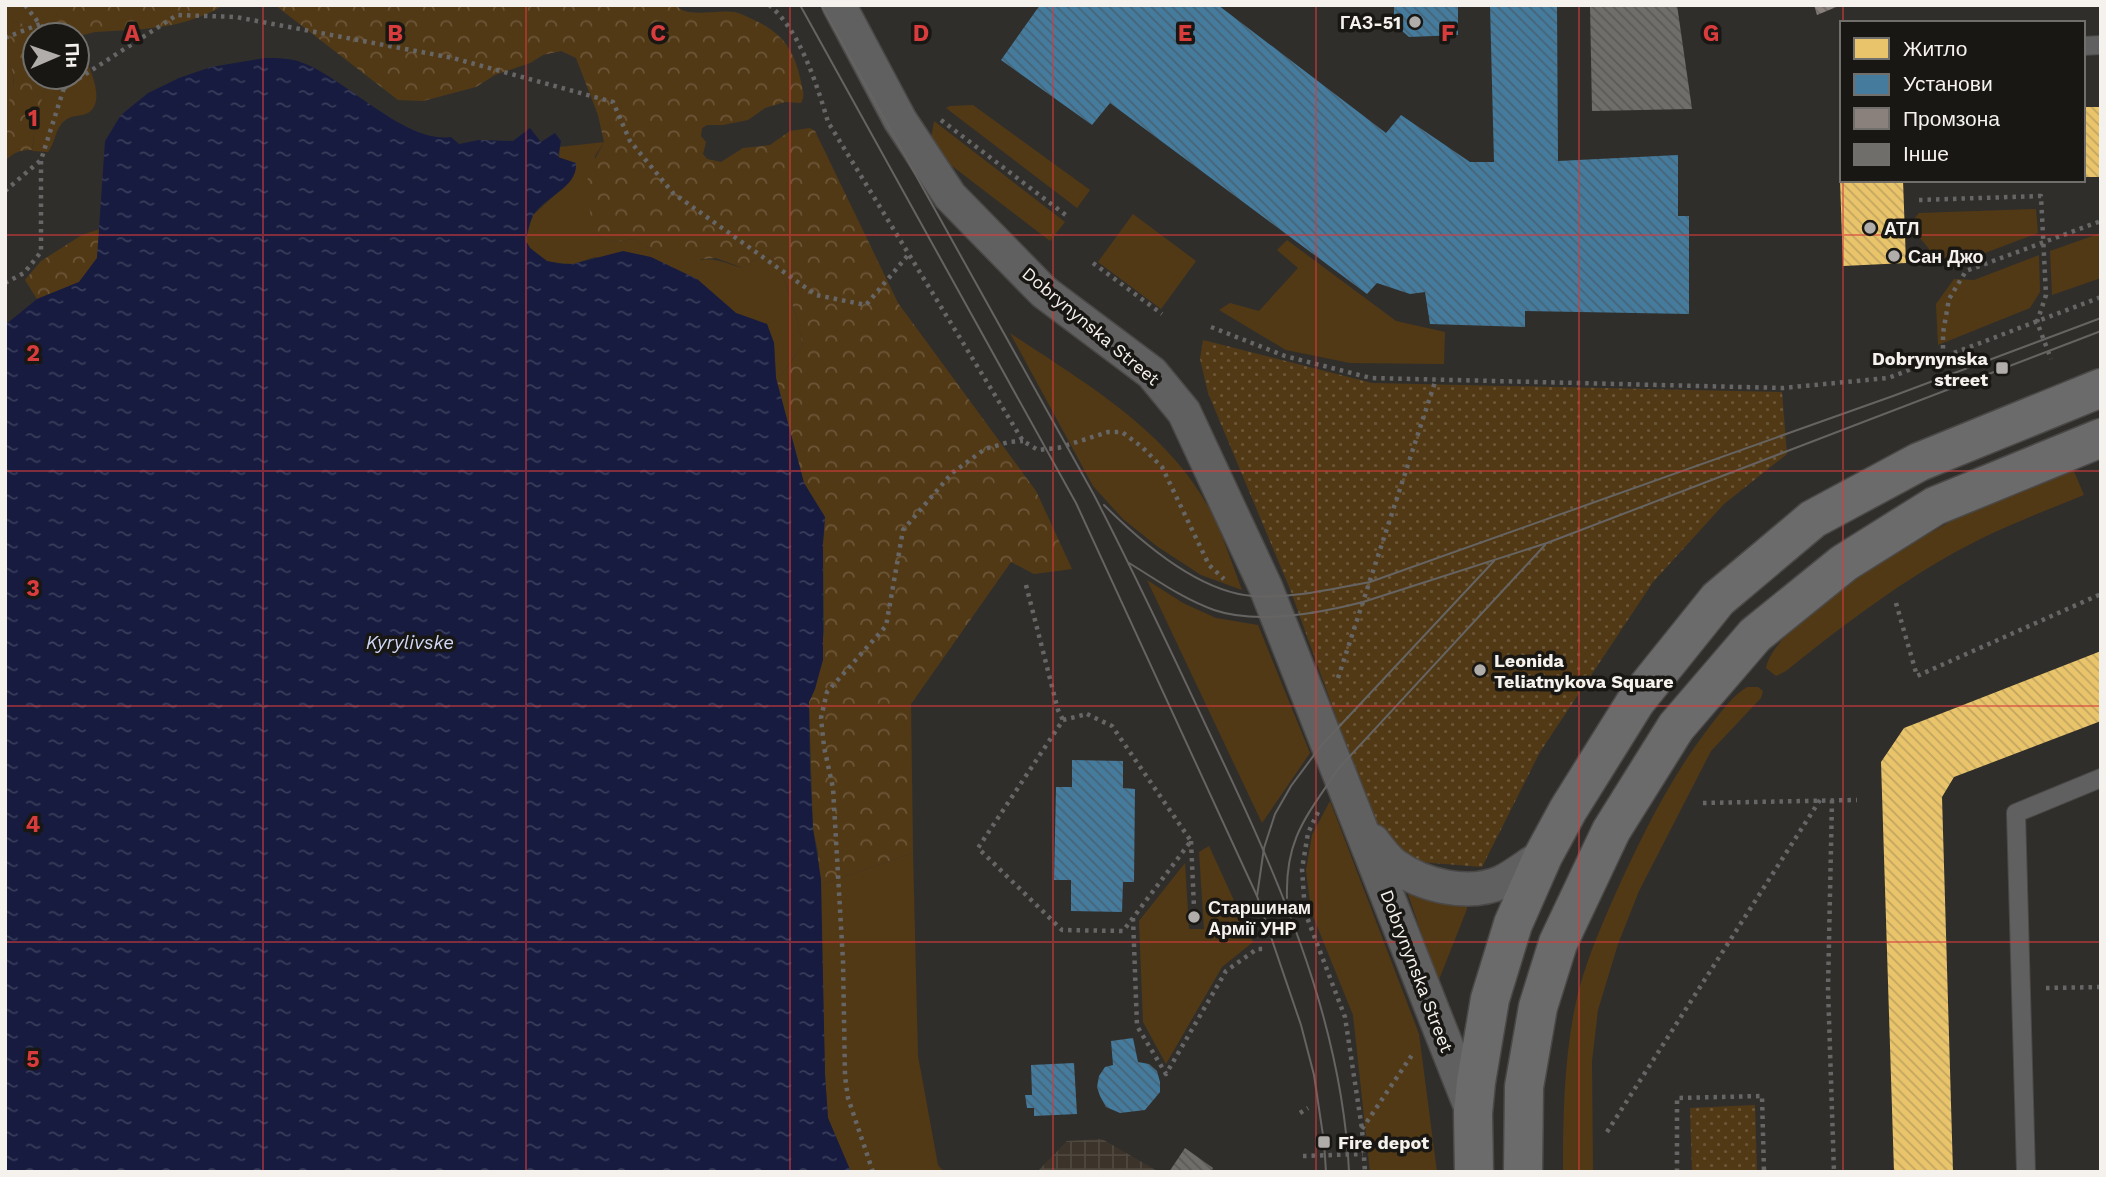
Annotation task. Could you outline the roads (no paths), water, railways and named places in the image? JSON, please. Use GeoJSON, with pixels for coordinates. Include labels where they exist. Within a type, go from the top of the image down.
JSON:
{"type":"FeatureCollection","features":[{"type":"Feature","properties":{"kind":"main road"},"geometry":{"type":"LineString","coordinates":[[1474,1172],[1473,1113],[1490,999],[1513,924],[1543,856],[1568,810],[1636,701],[1718,599],[1813,519],[1919,462],[2101,388]]}},
{"type":"Feature","properties":{"kind":"main road"},"geometry":{"type":"LineString","coordinates":[[1523,1172],[1524,1087],[1538,1007],[1558,943],[1611,831],[1676,727],[1755,635],[1844,563],[1936,506],[2101,438]]}},
{"type":"Feature","properties":{"kind":"street","name":"Dobrynynska Street"},"geometry":{"type":"LineString","coordinates":[[839,5],[901,120],[950,196],[1044,292],[1152,373],[1184,412],[1266,588],[1473,1113]]}},
{"type":"Feature","properties":{"kind":"street","name":"Dobrynynska Street"},"geometry":{"type":"LineString","coordinates":[[1362,828],[1392,864],[1418,879],[1453,888],[1479,888],[1502,882],[1543,856]]}},
{"type":"Feature","properties":{"kind":"lane"},"geometry":{"type":"LineString","coordinates":[[2026,1172],[2016,814],[2101,778]]}},
{"type":"Feature","properties":{"kind":"water","name":"Kyrylivske"},"geometry":{"type":"Polygon","coordinates":[[[265,58],[289,59],[303,63],[415,131],[451,137],[459,144],[479,140],[513,141],[530,128],[541,142],[555,133],[561,141],[558,157],[576,163],[575,171],[567,185],[534,214],[526,241],[530,248],[547,261],[563,264],[573,264],[623,251],[651,257],[697,279],[736,313],[767,324],[774,343],[776,378],[804,483],[825,517],[823,660],[809,702],[810,769],[813,829],[821,879],[828,1118],[851,1172],[5,1172],[5,325],[37,299],[79,282],[97,258],[105,141],[121,115],[148,93],[179,78],[211,67],[265,58]]]}},
{"type":"Feature","properties":{"kind":"tram line"},"geometry":{"type":"LineString","coordinates":[[800,5],[1076,503],[1257,896],[1301,1025],[1314,1075],[1326,1172]]}},
{"type":"Feature","properties":{"kind":"tram line"},"geometry":{"type":"LineString","coordinates":[[821,5],[1094,495],[1233,782],[1280,890],[1319,1000],[1344,1114],[1349,1172]]}},
{"type":"Feature","properties":{"kind":"tram line"},"geometry":{"type":"LineString","coordinates":[[1104,505],[1153,549],[1191,575],[1212,585],[1232,592],[1267,597],[1341,588],[1370,582],[1893,396],[2101,318]]}},
{"type":"Feature","properties":{"kind":"tram line"},"geometry":{"type":"LineString","coordinates":[[1129,563],[1170,589],[1214,610],[1231,614],[1250,617],[1289,616],[1363,602],[1547,543],[2101,331]]}},
{"type":"Feature","properties":{"kind":"tram line"},"geometry":{"type":"LineString","coordinates":[[1287,898],[1287,877],[1294,843],[1308,815],[1338,769],[1545,545]]}},
{"type":"Feature","properties":{"kind":"tram line"},"geometry":{"type":"LineString","coordinates":[[1257,896],[1264,848],[1275,814],[1291,786],[1320,747],[1494,561]]}},
{"type":"Feature","properties":{"kind":"place","name":"ГАЗ-51"},"geometry":{"type":"Point","coordinates":[1415,22]}},
{"type":"Feature","properties":{"kind":"place","name":"АТЛ"},"geometry":{"type":"Point","coordinates":[1870,228]}},
{"type":"Feature","properties":{"kind":"place","name":"Сан Джо"},"geometry":{"type":"Point","coordinates":[1894,256]}},
{"type":"Feature","properties":{"kind":"place","name":"Dobrynynska street"},"geometry":{"type":"Point","coordinates":[2002,368]}},
{"type":"Feature","properties":{"kind":"place","name":"Leonida Teliatnykova Square"},"geometry":{"type":"Point","coordinates":[1480,670]}},
{"type":"Feature","properties":{"kind":"place","name":"Старшинам Армії УНР"},"geometry":{"type":"Point","coordinates":[1194,917]}},
{"type":"Feature","properties":{"kind":"place","name":"Fire depot"},"geometry":{"type":"Point","coordinates":[1324,1142]}}]}
